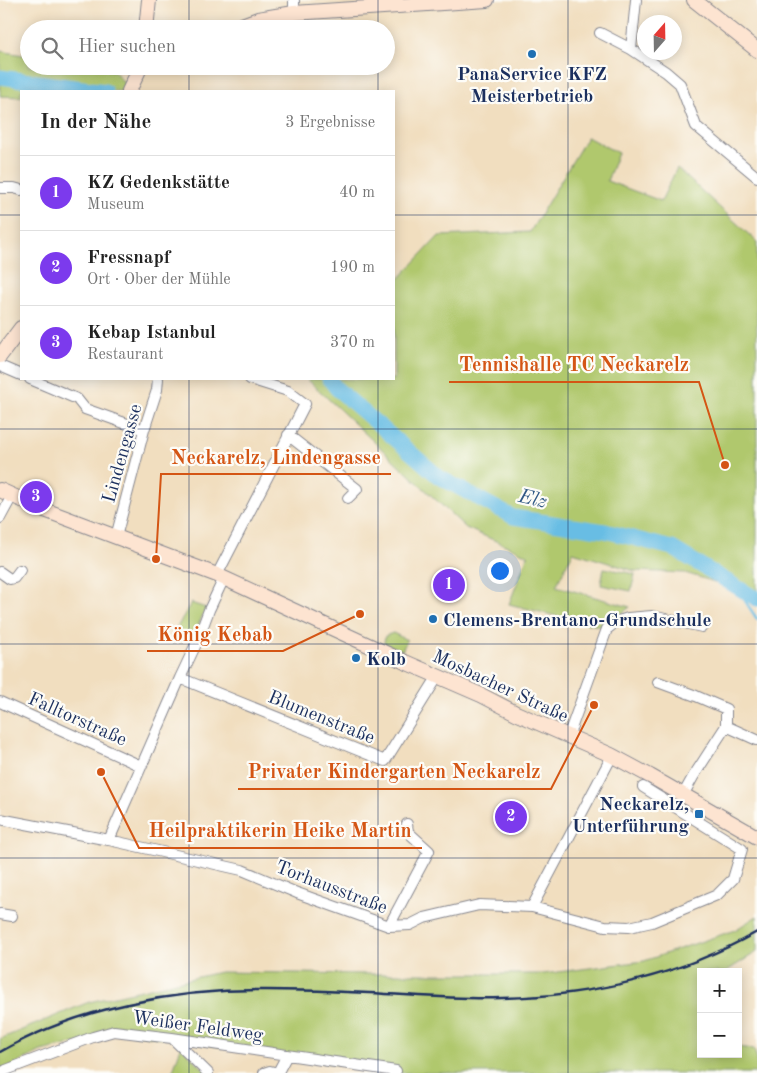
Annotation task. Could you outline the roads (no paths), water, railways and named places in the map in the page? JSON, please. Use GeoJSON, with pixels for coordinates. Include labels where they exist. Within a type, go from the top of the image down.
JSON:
{"type":"FeatureCollection","features":[{"type":"Feature","properties":{"kind":"street"},"geometry":{"type":"LineString","coordinates":[[147,20],[149,0]]}},
{"type":"Feature","properties":{"kind":"street"},"geometry":{"type":"LineString","coordinates":[[258,20],[294,7],[487,0]]}},
{"type":"Feature","properties":{"kind":"street"},"geometry":{"type":"LineString","coordinates":[[631,49],[636,0]]}},
{"type":"Feature","properties":{"kind":"street"},"geometry":{"type":"LineString","coordinates":[[694,0],[757,50]]}},
{"type":"Feature","properties":{"kind":"street"},"geometry":{"type":"LineString","coordinates":[[600,33],[631,49],[666,72],[680,84],[696,126],[757,177]]}},
{"type":"Feature","properties":{"kind":"street"},"geometry":{"type":"LineString","coordinates":[[131,87],[137,75]]}},
{"type":"Feature","properties":{"kind":"street"},"geometry":{"type":"LineString","coordinates":[[0,188],[20,190]]}},
{"type":"Feature","properties":{"kind":"street"},"geometry":{"type":"LineString","coordinates":[[0,356],[20,329]]}},
{"type":"Feature","properties":{"kind":"street"},"geometry":{"type":"LineString","coordinates":[[0,366],[20,375]]}},
{"type":"Feature","properties":{"kind":"street"},"geometry":{"type":"LineString","coordinates":[[32,380],[78,399],[85,409],[144,430]]}},
{"type":"Feature","properties":{"kind":"street","name":"Lindengasse"},"geometry":{"type":"LineString","coordinates":[[116,537],[144,430],[157,390],[158,380]]}},
{"type":"Feature","properties":{"kind":"street"},"geometry":{"type":"LineString","coordinates":[[109,840],[197,642],[220,576],[305,404],[288,391],[253,380]]}},
{"type":"Feature","properties":{"kind":"street"},"geometry":{"type":"LineString","coordinates":[[288,436],[357,489],[348,498]]}},
{"type":"Feature","properties":{"kind":"street"},"geometry":{"type":"LineString","coordinates":[[0,518],[6,493]]}},
{"type":"Feature","properties":{"kind":"street","name":"Mosbacher Straße"},"geometry":{"type":"LineString","coordinates":[[6,493],[42,509],[220,576],[488,698],[510,710],[612,756],[757,837]]}},
{"type":"Feature","properties":{"kind":"street"},"geometry":{"type":"LineString","coordinates":[[0,572],[10,578],[14,578],[20,570]]}},
{"type":"Feature","properties":{"kind":"street"},"geometry":{"type":"LineString","coordinates":[[568,737],[607,629],[616,622],[628,618],[652,616],[702,627]]}},
{"type":"Feature","properties":{"kind":"street","name":"Blumenstraße"},"geometry":{"type":"LineString","coordinates":[[180,678],[385,761],[438,676]]}},
{"type":"Feature","properties":{"kind":"street"},"geometry":{"type":"LineString","coordinates":[[658,682],[696,696],[726,710],[726,726],[683,794]]}},
{"type":"Feature","properties":{"kind":"street","name":"Falltorstraße"},"geometry":{"type":"LineString","coordinates":[[0,702],[141,766]]}},
{"type":"Feature","properties":{"kind":"street"},"geometry":{"type":"LineString","coordinates":[[726,726],[757,740]]}},
{"type":"Feature","properties":{"kind":"street"},"geometry":{"type":"LineString","coordinates":[[532,907],[612,756]]}},
{"type":"Feature","properties":{"kind":"street","name":"Torhausstraße"},"geometry":{"type":"LineString","coordinates":[[0,819],[109,840],[242,870],[297,893],[389,926],[410,925],[424,918],[479,905],[532,907],[605,926],[629,927],[652,922],[717,895],[733,879],[742,849],[643,787]]}},
{"type":"Feature","properties":{"kind":"street"},"geometry":{"type":"LineString","coordinates":[[389,926],[429,852],[408,832],[408,824]]}},
{"type":"Feature","properties":{"kind":"street"},"geometry":{"type":"LineString","coordinates":[[0,914],[12,916]]}},
{"type":"Feature","properties":{"kind":"street","name":"Weißer Feldweg"},"geometry":{"type":"LineString","coordinates":[[1,1073],[93,1037],[114,1031],[396,1071]]}},
{"type":"Feature","properties":{"kind":"street"},"geometry":{"type":"LineString","coordinates":[[172,1038],[208,1073]]}},
{"type":"Feature","properties":{"kind":"street"},"geometry":{"type":"LineString","coordinates":[[264,1073],[270,1071],[278,1073],[287,1055]]}},
{"type":"Feature","properties":{"kind":"waterway","name":"Elz"},"geometry":{"type":"LineString","coordinates":[[0,77],[98,90]]}},
{"type":"Feature","properties":{"kind":"waterway","name":"Elz"},"geometry":{"type":"LineString","coordinates":[[330,380],[336,388],[439,477],[513,517],[605,531],[672,548],[757,599]]}},
{"type":"Feature","properties":{"kind":"waterway"},"geometry":{"type":"LineString","coordinates":[[736,587],[757,619]]}},
{"type":"Feature","properties":{"kind":"railway"},"geometry":{"type":"LineString","coordinates":[[0,1052],[30,1036],[95,1012],[164,997],[199,993],[305,990],[485,998],[535,996],[601,988],[633,981],[697,961],[757,932]]}},
{"type":"Feature","properties":{"kind":"place","name":"PanaService KFZ Meisterbetrieb"},"geometry":{"type":"Point","coordinates":[532,54]}},
{"type":"Feature","properties":{"kind":"place","name":"Tennishalle TC Neckarelz"},"geometry":{"type":"Point","coordinates":[725,465]}},
{"type":"Feature","properties":{"kind":"place","name":"Kebap Istanbul"},"geometry":{"type":"Point","coordinates":[36,497]}},
{"type":"Feature","properties":{"kind":"place","name":"Neckarelz, Lindengasse"},"geometry":{"type":"Point","coordinates":[156,559]}},
{"type":"Feature","properties":{"kind":"place","name":"KZ Gedenkstätte"},"geometry":{"type":"Point","coordinates":[449,585]}},
{"type":"Feature","properties":{"kind":"place","name":"König Kebab"},"geometry":{"type":"Point","coordinates":[360,614]}},
{"type":"Feature","properties":{"kind":"place","name":"Clemens-Brentano-Grundschule"},"geometry":{"type":"Point","coordinates":[433,619]}},
{"type":"Feature","properties":{"kind":"place","name":"Kolb"},"geometry":{"type":"Point","coordinates":[356,658]}},
{"type":"Feature","properties":{"kind":"place","name":"Privater Kindergarten Neckarelz"},"geometry":{"type":"Point","coordinates":[594,705]}},
{"type":"Feature","properties":{"kind":"place","name":"Heilpraktikerin Heike Martin"},"geometry":{"type":"Point","coordinates":[101,772]}},
{"type":"Feature","properties":{"kind":"place","name":"Neckarelz, Unterführung"},"geometry":{"type":"Point","coordinates":[699,814]}},
{"type":"Feature","properties":{"kind":"place","name":"Fressnapf"},"geometry":{"type":"Point","coordinates":[511,817]}}]}
